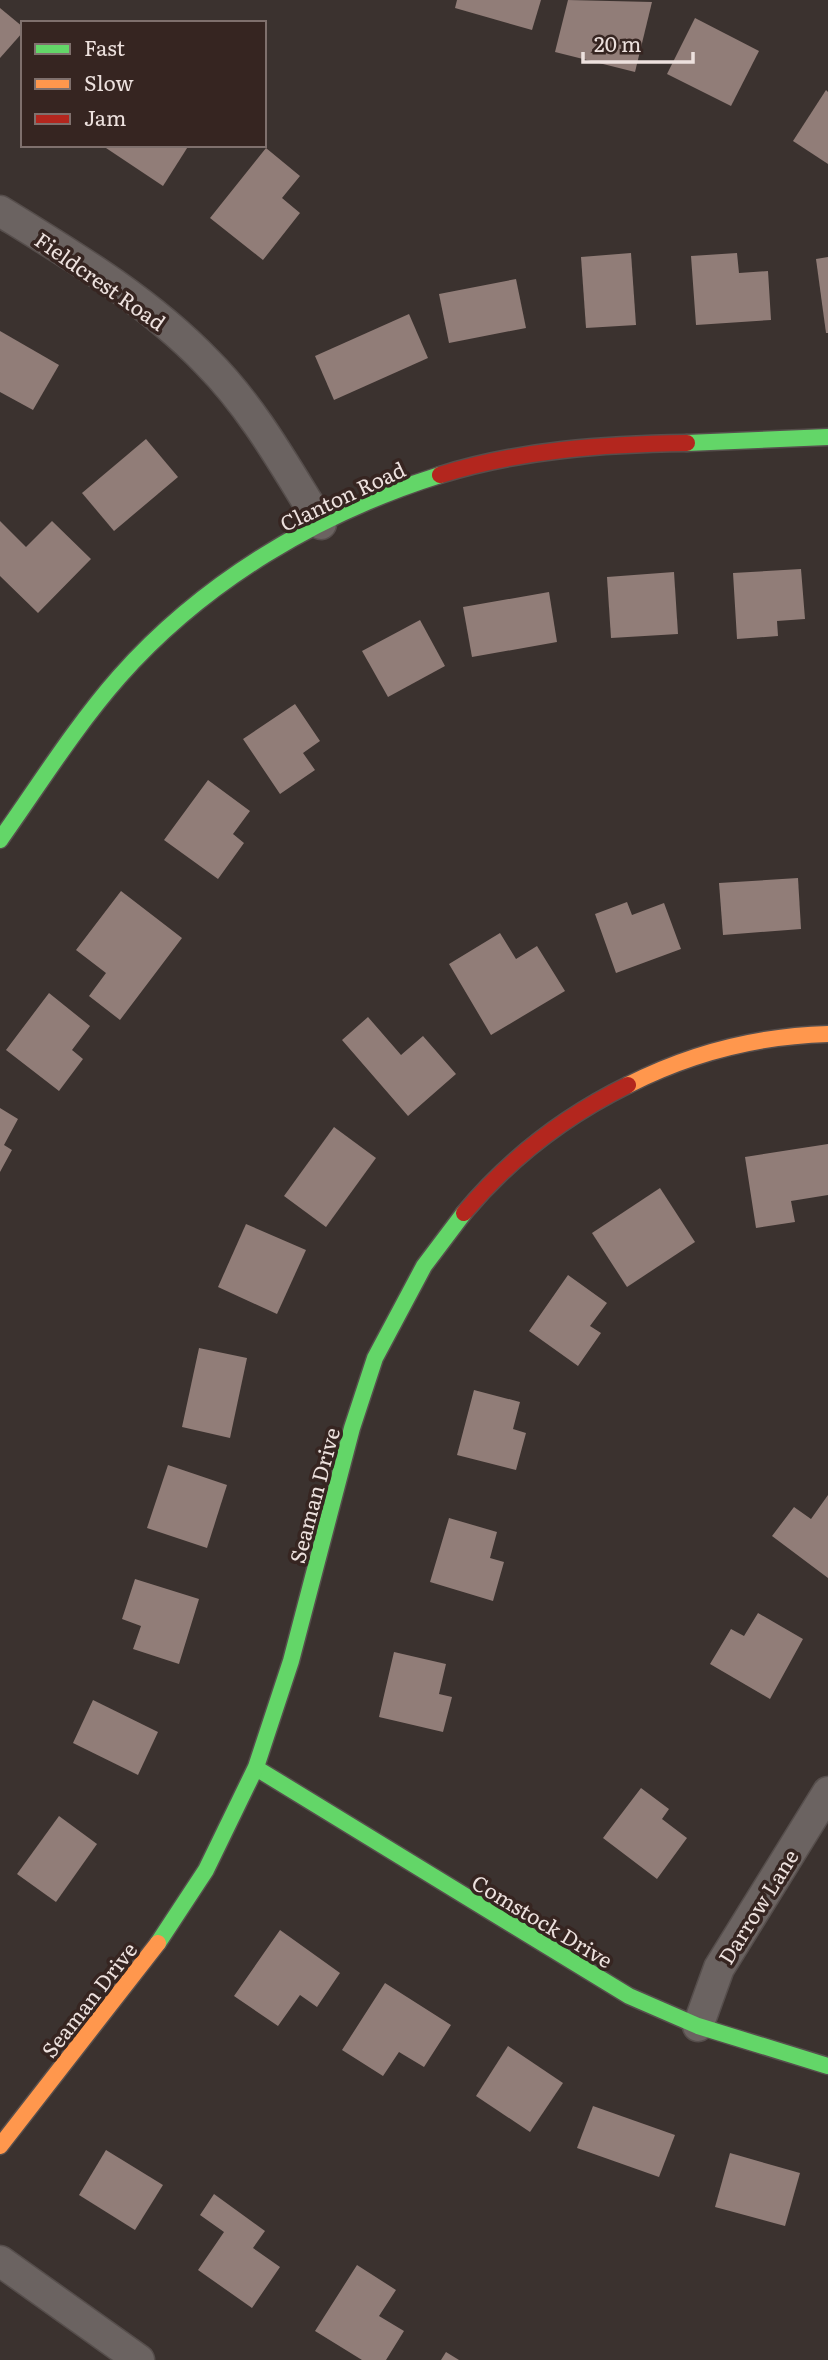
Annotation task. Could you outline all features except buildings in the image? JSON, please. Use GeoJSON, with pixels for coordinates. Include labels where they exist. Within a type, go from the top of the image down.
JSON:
{"type":"FeatureCollection","features":[{"type":"Feature","properties":{"kind":"street","name":"Fieldcrest Road"},"geometry":{"type":"LineString","coordinates":[[0,211],[151,310],[208,363],[259,424],[321,524]]}},
{"type":"Feature","properties":{"kind":"street","name":"Clanton Road"},"geometry":{"type":"LineString","coordinates":[[0,840],[80,728],[138,657],[196,603],[265,555],[321,524],[391,492],[456,470],[521,457],[614,446],[828,437]]}},
{"type":"Feature","properties":{"kind":"street","name":"Seaman Drive"},"geometry":{"type":"LineString","coordinates":[[0,2147],[182,1910],[222,1840],[256,1768],[286,1681],[355,1417],[381,1343],[417,1274],[453,1224],[494,1178],[551,1129],[583,1108],[645,1075],[747,1043],[828,1034]]}},
{"type":"Feature","properties":{"kind":"street","name":"Comstock Drive"},"geometry":{"type":"LineString","coordinates":[[256,1768],[629,1996],[698,2026],[828,2066]]}},
{"type":"Feature","properties":{"kind":"street","name":"Darrow Lane"},"geometry":{"type":"LineString","coordinates":[[698,2026],[719,1968],[828,1792]]}},
{"type":"Feature","properties":{"kind":"street"},"geometry":{"type":"LineString","coordinates":[[0,2262],[139,2360]]}},
{"type":"Feature","properties":{"kind":"traffic: fast"},"geometry":{"type":"LineString","coordinates":[[687,443],[828,437]]}},
{"type":"Feature","properties":{"kind":"traffic: fast"},"geometry":{"type":"LineString","coordinates":[[0,840],[103,696],[152,642],[188,610],[266,554],[308,530],[351,509],[440,475]]}},
{"type":"Feature","properties":{"kind":"traffic: fast"},"geometry":{"type":"LineString","coordinates":[[158,1943],[206,1870],[256,1767],[291,1661],[352,1428],[375,1358],[424,1266],[464,1213]]}},
{"type":"Feature","properties":{"kind":"traffic: fast"},"geometry":{"type":"LineString","coordinates":[[256,1768],[629,1996],[698,2026],[828,2066]]}},
{"type":"Feature","properties":{"kind":"traffic: slow"},"geometry":{"type":"LineString","coordinates":[[628,1085],[676,1064],[725,1048],[776,1038],[828,1034]]}},
{"type":"Feature","properties":{"kind":"traffic: slow"},"geometry":{"type":"LineString","coordinates":[[0,2146],[158,1943]]}},
{"type":"Feature","properties":{"kind":"traffic: jam"},"geometry":{"type":"LineString","coordinates":[[440,475],[531,454],[625,445],[687,443]]}},
{"type":"Feature","properties":{"kind":"traffic: jam"},"geometry":{"type":"LineString","coordinates":[[464,1213],[481,1193],[539,1140],[582,1110],[628,1085]]}}]}
